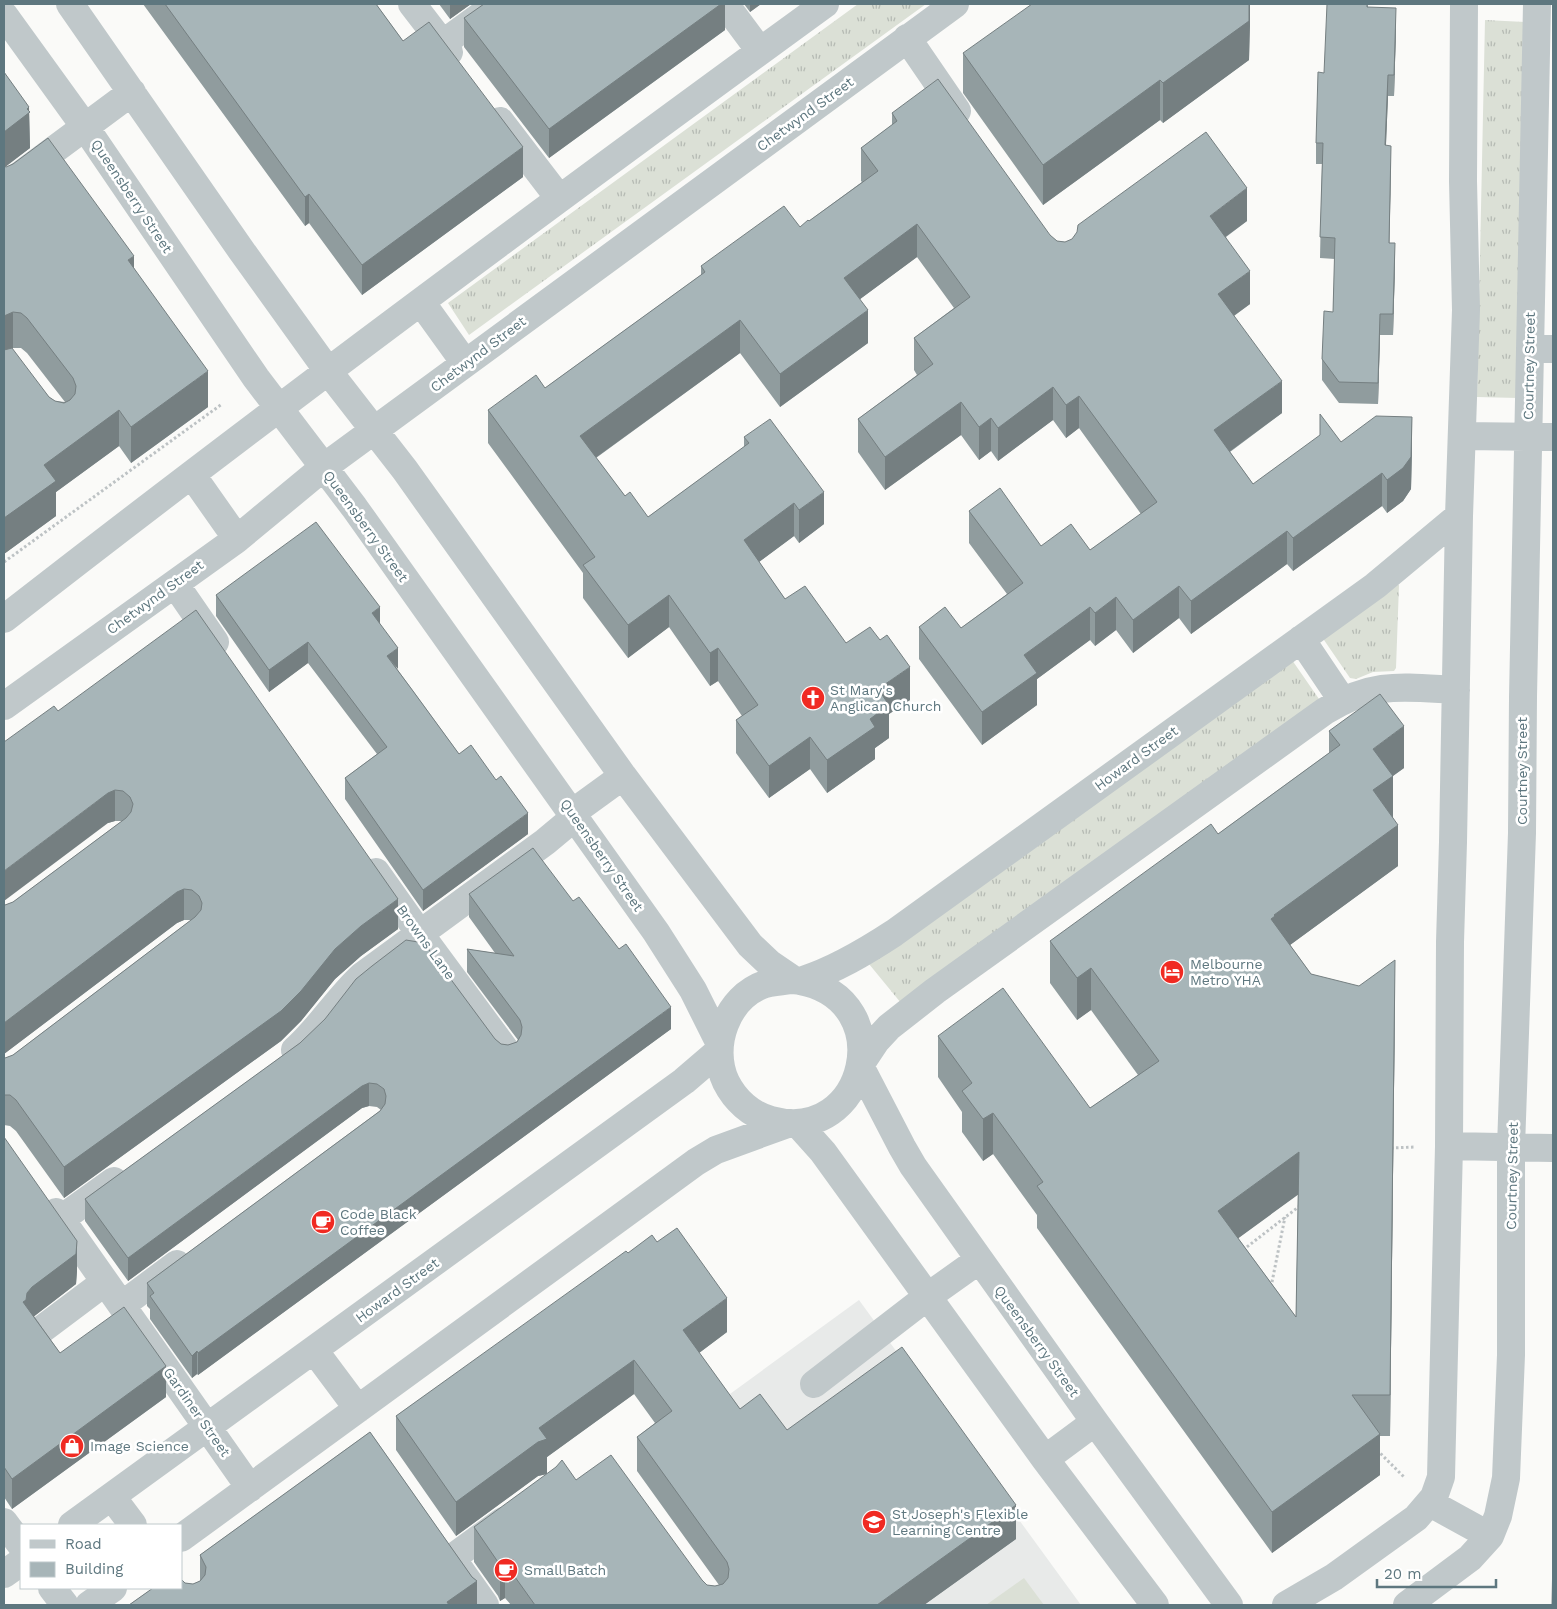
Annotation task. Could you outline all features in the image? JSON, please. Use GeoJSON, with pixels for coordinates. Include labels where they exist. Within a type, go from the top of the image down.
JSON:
{"type":"FeatureCollection","features":[{"type":"Feature","properties":{"kind":"street"},"geometry":{"type":"LineString","coordinates":[[70,4],[241,250],[328,371],[405,470],[623,776],[750,945],[769,963],[797,980]]}},
{"type":"Feature","properties":{"kind":"street"},"geometry":{"type":"LineString","coordinates":[[412,4],[466,74]]}},
{"type":"Feature","properties":{"kind":"street"},"geometry":{"type":"LineString","coordinates":[[442,44],[497,4]]}},
{"type":"Feature","properties":{"kind":"street"},"geometry":{"type":"LineString","coordinates":[[725,4],[760,51]]}},
{"type":"Feature","properties":{"kind":"street"},"geometry":{"type":"LineString","coordinates":[[4,619],[328,371],[559,198],[825,4]]}},
{"type":"Feature","properties":{"kind":"street","name":"Chetwynd Street"},"geometry":{"type":"LineString","coordinates":[[4,706],[237,539],[324,467],[955,4]]}},
{"type":"Feature","properties":{"kind":"street"},"geometry":{"type":"LineString","coordinates":[[1286,1605],[1334,1577],[1416,1518],[1430,1503],[1437,1491],[1442,1465],[1449,1146],[1450,942],[1459,516],[1466,310],[1463,182],[1464,4]]}},
{"type":"Feature","properties":{"kind":"street","name":"Courtney Street"},"geometry":{"type":"LineString","coordinates":[[1490,1536],[1498,1516],[1504,1490],[1508,1440],[1511,1355],[1512,1147],[1522,833],[1523,697],[1540,437],[1541,348],[1537,4]]}},
{"type":"Feature","properties":{"kind":"street","name":"Queensberry Street"},"geometry":{"type":"LineString","coordinates":[[4,15],[85,127],[256,378],[354,507],[665,946],[693,990],[719,1046]]}},
{"type":"Feature","properties":{"kind":"street"},"geometry":{"type":"LineString","coordinates":[[907,38],[972,132]]}},
{"type":"Feature","properties":{"kind":"street"},"geometry":{"type":"LineString","coordinates":[[4,187],[132,92]]}},
{"type":"Feature","properties":{"kind":"street"},"geometry":{"type":"LineString","coordinates":[[483,98],[559,198]]}},
{"type":"Feature","properties":{"kind":"street"},"geometry":{"type":"LineString","coordinates":[[421,302],[465,363]]}},
{"type":"Feature","properties":{"kind":"street"},"geometry":{"type":"LineString","coordinates":[[1463,436],[1540,437]]}},
{"type":"Feature","properties":{"kind":"street"},"geometry":{"type":"LineString","coordinates":[[192,475],[237,539]]}},
{"type":"Feature","properties":{"kind":"street","name":"Howard Street"},"geometry":{"type":"LineString","coordinates":[[797,980],[852,959],[894,934],[1375,586],[1459,516]]}},
{"type":"Feature","properties":{"kind":"street"},"geometry":{"type":"LineString","coordinates":[[174,584],[230,664]]}},
{"type":"Feature","properties":{"kind":"street"},"geometry":{"type":"LineString","coordinates":[[1300,639],[1342,700]]}},
{"type":"Feature","properties":{"kind":"street"},"geometry":{"type":"LineString","coordinates":[[861,1065],[876,1041],[935,990],[1325,710],[1342,700],[1366,691],[1389,687],[1456,690]]}},
{"type":"Feature","properties":{"kind":"street"},"geometry":{"type":"LineString","coordinates":[[275,1064],[314,1032],[356,981],[545,842],[574,815],[623,776]]}},
{"type":"Feature","properties":{"kind":"street","name":"Browns Lane"},"geometry":{"type":"LineString","coordinates":[[362,852],[507,1052]]}},
{"type":"Feature","properties":{"kind":"street"},"geometry":{"type":"LineString","coordinates":[[182,1537],[250,1488],[357,1418],[696,1162],[716,1150],[731,1144],[794,1123],[810,1121],[833,1109],[850,1091],[857,1080],[861,1065],[859,1029],[848,1009],[840,1000],[822,987],[797,980],[779,981],[764,985],[751,992],[729,1014],[723,1027],[719,1046],[723,1075],[736,1097],[754,1114],[766,1119],[794,1123],[823,1152],[1045,1459],[1155,1605]]}},
{"type":"Feature","properties":{"kind":"street","name":"Howard Street"},"geometry":{"type":"LineString","coordinates":[[73,1524],[684,1082],[719,1046]]}},
{"type":"Feature","properties":{"kind":"street","name":"Queensberry Street"},"geometry":{"type":"LineString","coordinates":[[861,1065],[908,1157],[1095,1422],[1229,1605]]}},
{"type":"Feature","properties":{"kind":"street"},"geometry":{"type":"LineString","coordinates":[[1449,1146],[1553,1148]]}},
{"type":"Feature","properties":{"kind":"street"},"geometry":{"type":"LineString","coordinates":[[61,1219],[132,1167]]}},
{"type":"Feature","properties":{"kind":"street","name":"Gardiner Street"},"geometry":{"type":"LineString","coordinates":[[44,1195],[250,1488]]}},
{"type":"Feature","properties":{"kind":"street"},"geometry":{"type":"LineString","coordinates":[[122,1305],[195,1252]]}},
{"type":"Feature","properties":{"kind":"street"},"geometry":{"type":"LineString","coordinates":[[814,1384],[927,1297],[979,1260]]}},
{"type":"Feature","properties":{"kind":"street"},"geometry":{"type":"LineString","coordinates":[[41,1330],[105,1282]]}},
{"type":"Feature","properties":{"kind":"street"},"geometry":{"type":"LineString","coordinates":[[314,1350],[357,1418]]}},
{"type":"Feature","properties":{"kind":"street"},"geometry":{"type":"LineString","coordinates":[[1045,1459],[1095,1422]]}},
{"type":"Feature","properties":{"kind":"street"},"geometry":{"type":"LineString","coordinates":[[112,1497],[132,1524]]}},
{"type":"Feature","properties":{"kind":"street"},"geometry":{"type":"LineString","coordinates":[[1407,1605],[1470,1558],[1490,1536],[1430,1503]]}},
{"type":"Feature","properties":{"kind":"street"},"geometry":{"type":"LineString","coordinates":[[485,1605],[446,1550],[523,1507]]}},
{"type":"Feature","properties":{"kind":"street"},"geometry":{"type":"LineString","coordinates":[[4,1522],[20,1544]]}},
{"type":"Feature","properties":{"kind":"street"},"geometry":{"type":"LineString","coordinates":[[4,1574],[20,1563]]}},
{"type":"Feature","properties":{"kind":"street"},"geometry":{"type":"LineString","coordinates":[[53,1589],[65,1605]]}},
{"type":"Feature","properties":{"kind":"street"},"geometry":{"type":"LineString","coordinates":[[89,1605],[112,1589]]}},
{"type":"Feature","properties":{"kind":"path"},"geometry":{"type":"LineString","coordinates":[[4,562],[222,404]]}},
{"type":"Feature","properties":{"kind":"path"},"geometry":{"type":"LineString","coordinates":[[1238,1254],[1308,1200]]}},
{"type":"Feature","properties":{"kind":"path"},"geometry":{"type":"LineString","coordinates":[[1270,1294],[1286,1216]]}},
{"type":"Feature","properties":{"kind":"path"},"geometry":{"type":"LineString","coordinates":[[1372,1445],[1430,1503]]}},
{"type":"Feature","properties":{"kind":"shaded area","name":"St Joseph's Flexible Learning Centre"},"geometry":{"type":"Polygon","coordinates":[[[859,1300],[1081,1605],[789,1605],[668,1439],[859,1300]]]}},
{"type":"Feature","properties":{"kind":"green space"},"geometry":{"type":"Polygon","coordinates":[[[858,4],[926,4],[469,335],[448,303],[858,4]]]}},
{"type":"Feature","properties":{"kind":"green space"},"geometry":{"type":"Polygon","coordinates":[[[1485,20],[1525,22],[1518,398],[1477,397],[1485,20]]]}},
{"type":"Feature","properties":{"kind":"green space"},"geometry":{"type":"Polygon","coordinates":[[[1395,583],[1399,585],[1396,668],[1394,671],[1373,672],[1356,679],[1350,678],[1324,640],[1325,635],[1395,583]]]}},
{"type":"Feature","properties":{"kind":"green space"},"geometry":{"type":"Polygon","coordinates":[[[1292,660],[1319,699],[901,1003],[869,964],[1292,660]]]}},
{"type":"Feature","properties":{"kind":"green space"},"geometry":{"type":"Polygon","coordinates":[[[1024,1578],[1044,1605],[986,1605],[1024,1578]]]}},
{"type":"Feature","properties":{"kind":"building"},"geometry":{"type":"Polygon","coordinates":[[[165,4],[376,4],[403,41],[429,22],[523,147],[362,265],[309,194],[305,197],[165,4]]]}},
{"type":"Feature","properties":{"kind":"building"},"geometry":{"type":"Polygon","coordinates":[[[484,4],[721,4],[549,129],[464,18],[484,4]]]}},
{"type":"Feature","properties":{"kind":"building"},"geometry":{"type":"Polygon","coordinates":[[[1032,4],[1249,4],[1249,21],[1163,83],[1160,80],[1043,165],[963,53],[1032,4]]]}},
{"type":"Feature","properties":{"kind":"building"},"geometry":{"type":"Polygon","coordinates":[[[1327,4],[1367,4],[1367,7],[1396,8],[1394,75],[1388,75],[1385,145],[1391,146],[1389,243],[1395,243],[1393,314],[1380,314],[1378,383],[1339,382],[1322,359],[1324,311],[1333,312],[1335,238],[1320,237],[1323,143],[1316,143],[1318,72],[1324,73],[1327,4]]]}},
{"type":"Feature","properties":{"kind":"building"},"geometry":{"type":"Polygon","coordinates":[[[4,72],[29,107],[27,109],[30,112],[4,132],[4,72]]]}},
{"type":"Feature","properties":{"kind":"building"},"geometry":{"type":"Polygon","coordinates":[[[938,79],[1050,235],[1057,241],[1065,242],[1072,239],[1077,232],[1078,225],[1206,132],[1247,188],[1210,216],[1250,271],[1218,294],[1282,381],[1214,430],[1253,484],[1320,435],[1320,414],[1341,442],[1376,416],[1412,417],[1411,457],[1403,468],[1387,480],[1382,473],[1293,538],[1287,531],[1191,601],[1179,586],[1133,620],[1116,597],[1095,613],[1090,607],[1024,655],[1037,673],[982,712],[919,627],[945,607],[961,628],[1023,583],[969,511],[1000,488],[1041,546],[1071,524],[1090,550],[1157,502],[1079,396],[1066,405],[1053,387],[998,428],[991,418],[979,427],[961,402],[885,457],[858,419],[933,364],[914,338],[970,297],[917,224],[844,278],[868,310],[780,374],[740,320],[580,436],[625,496],[630,492],[648,517],[749,443],[744,437],[770,419],[824,492],[799,510],[794,503],[744,540],[785,599],[805,586],[846,643],[870,627],[880,640],[887,635],[910,667],[878,689],[889,705],[870,719],[875,727],[827,760],[810,737],[769,766],[736,720],[758,705],[718,648],[710,653],[669,595],[628,625],[583,565],[595,557],[488,410],[536,375],[545,388],[705,272],[701,266],[784,206],[800,227],[878,171],[861,148],[897,121],[892,113],[938,79]]]}},
{"type":"Feature","properties":{"kind":"building"},"geometry":{"type":"Polygon","coordinates":[[[48,138],[134,256],[128,260],[208,371],[131,427],[119,410],[44,465],[56,481],[4,518],[4,350],[12,348],[49,397],[55,401],[64,403],[70,400],[75,394],[76,386],[73,378],[27,318],[21,313],[13,312],[4,316],[4,166],[13,164],[48,138]]]}},
{"type":"Feature","properties":{"kind":"building"},"geometry":{"type":"Polygon","coordinates":[[[316,522],[380,607],[372,613],[398,648],[387,656],[459,754],[471,745],[496,780],[501,776],[528,813],[423,890],[345,778],[387,747],[308,642],[269,670],[216,595],[316,522]]]}},
{"type":"Feature","properties":{"kind":"building"},"geometry":{"type":"Polygon","coordinates":[[[196,610],[398,899],[361,926],[335,949],[301,991],[281,1011],[64,1167],[16,1100],[10,1095],[4,1095],[4,1058],[13,1055],[195,917],[201,910],[202,903],[199,896],[192,890],[184,889],[177,892],[4,1023],[4,905],[13,902],[126,818],[131,812],[133,804],[130,797],[123,791],[115,790],[108,793],[4,871],[4,742],[54,706],[58,711],[196,610]]]}},
{"type":"Feature","properties":{"kind":"building"},"geometry":{"type":"Polygon","coordinates":[[[1380,694],[1404,726],[1373,749],[1393,776],[1373,790],[1398,825],[1271,919],[1311,974],[1359,986],[1395,960],[1390,1395],[1352,1395],[1380,1434],[1272,1512],[1037,1186],[1043,1182],[993,1113],[983,1119],[962,1091],[972,1083],[938,1036],[1003,988],[1090,1108],[1159,1061],[1091,968],[1077,978],[1050,941],[1211,824],[1218,834],[1340,745],[1329,731],[1380,694]],[[1299,1152],[1218,1211],[1296,1317],[1299,1152]]]}},
{"type":"Feature","properties":{"kind":"building"},"geometry":{"type":"Polygon","coordinates":[[[533,848],[573,901],[579,897],[619,949],[626,944],[671,1007],[192,1356],[150,1296],[154,1293],[147,1283],[380,1111],[385,1104],[386,1096],[384,1089],[377,1084],[369,1083],[362,1086],[128,1258],[85,1199],[300,1043],[325,1019],[356,979],[406,940],[424,943],[495,1039],[501,1044],[508,1045],[517,1042],[521,1035],[522,1027],[520,1020],[467,949],[514,956],[469,894],[533,848]]]}},
{"type":"Feature","properties":{"kind":"building"},"geometry":{"type":"Polygon","coordinates":[[[4,1137],[77,1241],[76,1254],[32,1287],[27,1293],[26,1300],[23,1302],[60,1353],[124,1307],[166,1366],[12,1479],[4,1467],[4,1137]]]}},
{"type":"Feature","properties":{"kind":"building"},"geometry":{"type":"Polygon","coordinates":[[[677,1228],[727,1298],[683,1330],[740,1409],[760,1394],[787,1430],[902,1347],[1016,1505],[877,1605],[535,1605],[505,1563],[500,1567],[474,1527],[556,1467],[562,1460],[576,1480],[611,1455],[702,1580],[707,1585],[715,1586],[723,1584],[728,1578],[729,1569],[727,1562],[637,1437],[672,1411],[634,1360],[539,1428],[547,1439],[538,1442],[456,1502],[396,1416],[626,1251],[628,1253],[652,1235],[657,1242],[677,1228]]]}},
{"type":"Feature","properties":{"kind":"building"},"geometry":{"type":"Polygon","coordinates":[[[370,1432],[472,1577],[477,1581],[447,1602],[449,1605],[129,1605],[152,1589],[182,1589],[182,1580],[185,1583],[193,1584],[200,1581],[205,1575],[206,1567],[200,1555],[370,1432]]]}},
{"type":"Feature","properties":{"kind":"building"},"geometry":{"type":"Polygon","coordinates":[[[1553,1553],[1553,1605],[1552,1605],[1553,1553]]]}},
{"type":"Feature","properties":{"kind":"place","name":"St Mary's Anglican Church"},"geometry":{"type":"Point","coordinates":[813,698]}},
{"type":"Feature","properties":{"kind":"place","name":"Melbourne Metro YHA"},"geometry":{"type":"Point","coordinates":[1172,972]}},
{"type":"Feature","properties":{"kind":"place","name":"Code Black Coffee"},"geometry":{"type":"Point","coordinates":[323,1222]}},
{"type":"Feature","properties":{"kind":"place","name":"Image Science"},"geometry":{"type":"Point","coordinates":[72,1446]}},
{"type":"Feature","properties":{"kind":"place","name":"St Joseph's Flexible Learning Centre"},"geometry":{"type":"Point","coordinates":[874,1522]}},
{"type":"Feature","properties":{"kind":"place","name":"Small Batch"},"geometry":{"type":"Point","coordinates":[506,1570]}}]}
